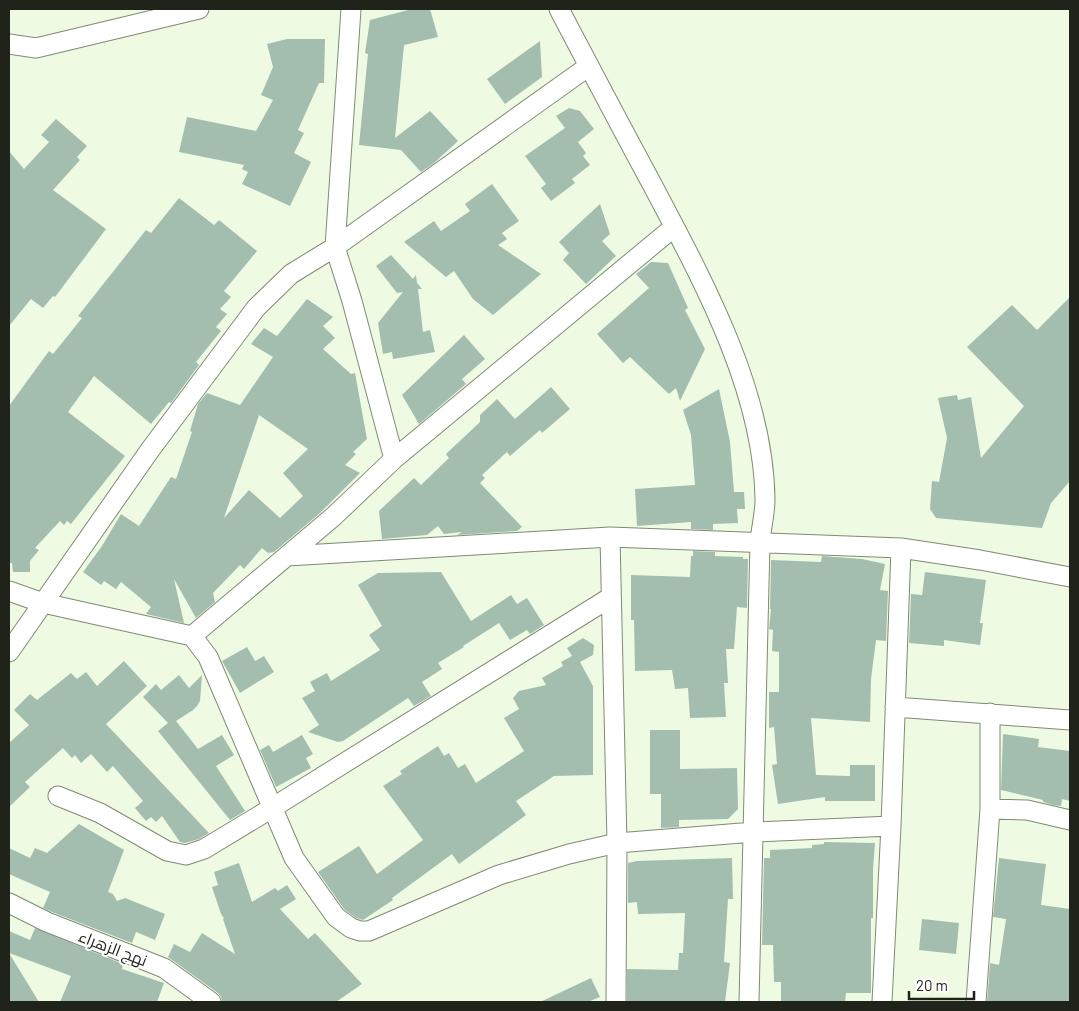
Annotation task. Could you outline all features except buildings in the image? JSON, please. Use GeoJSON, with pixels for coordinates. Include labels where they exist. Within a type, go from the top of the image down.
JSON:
{"type":"FeatureCollection","features":[{"type":"Feature","properties":{"kind":"street"},"geometry":{"type":"LineString","coordinates":[[9,44],[36,48],[199,9]]}},
{"type":"Feature","properties":{"kind":"street"},"geometry":{"type":"LineString","coordinates":[[351,9],[335,247],[352,301],[394,459]]}},
{"type":"Feature","properties":{"kind":"street"},"geometry":{"type":"LineString","coordinates":[[559,9],[674,227],[713,306],[744,380],[760,451],[765,501],[760,542],[749,1002]]}},
{"type":"Feature","properties":{"kind":"street"},"geometry":{"type":"LineString","coordinates":[[9,652],[150,450],[256,308],[291,274],[335,247],[589,66]]}},
{"type":"Feature","properties":{"kind":"street"},"geometry":{"type":"LineString","coordinates":[[192,636],[333,518],[394,459],[674,227]]}},
{"type":"Feature","properties":{"kind":"street"},"geometry":{"type":"LineString","coordinates":[[287,556],[610,537],[901,548],[980,560],[1070,577]]}},
{"type":"Feature","properties":{"kind":"street"},"geometry":{"type":"LineString","coordinates":[[610,537],[617,843],[616,1002]]}},
{"type":"Feature","properties":{"kind":"street"},"geometry":{"type":"LineString","coordinates":[[882,1002],[891,826],[901,548]]}},
{"type":"Feature","properties":{"kind":"street"},"geometry":{"type":"LineString","coordinates":[[9,591],[43,603],[192,636],[208,657],[294,858],[331,910],[344,924],[360,931],[370,931],[499,875],[569,854],[617,843],[754,832],[891,826]]}},
{"type":"Feature","properties":{"kind":"street"},"geometry":{"type":"LineString","coordinates":[[58,796],[100,813],[167,851],[186,855],[204,848],[272,808],[611,597]]}},
{"type":"Feature","properties":{"kind":"street"},"geometry":{"type":"LineString","coordinates":[[895,707],[1070,720]]}},
{"type":"Feature","properties":{"kind":"street"},"geometry":{"type":"LineString","coordinates":[[976,1002],[990,809],[990,713]]}},
{"type":"Feature","properties":{"kind":"street"},"geometry":{"type":"LineString","coordinates":[[990,809],[1026,810],[1070,820]]}},
{"type":"Feature","properties":{"kind":"street","name":"نهج الزهراء"},"geometry":{"type":"LineString","coordinates":[[9,903],[47,922],[164,968],[211,1002]]}}]}
